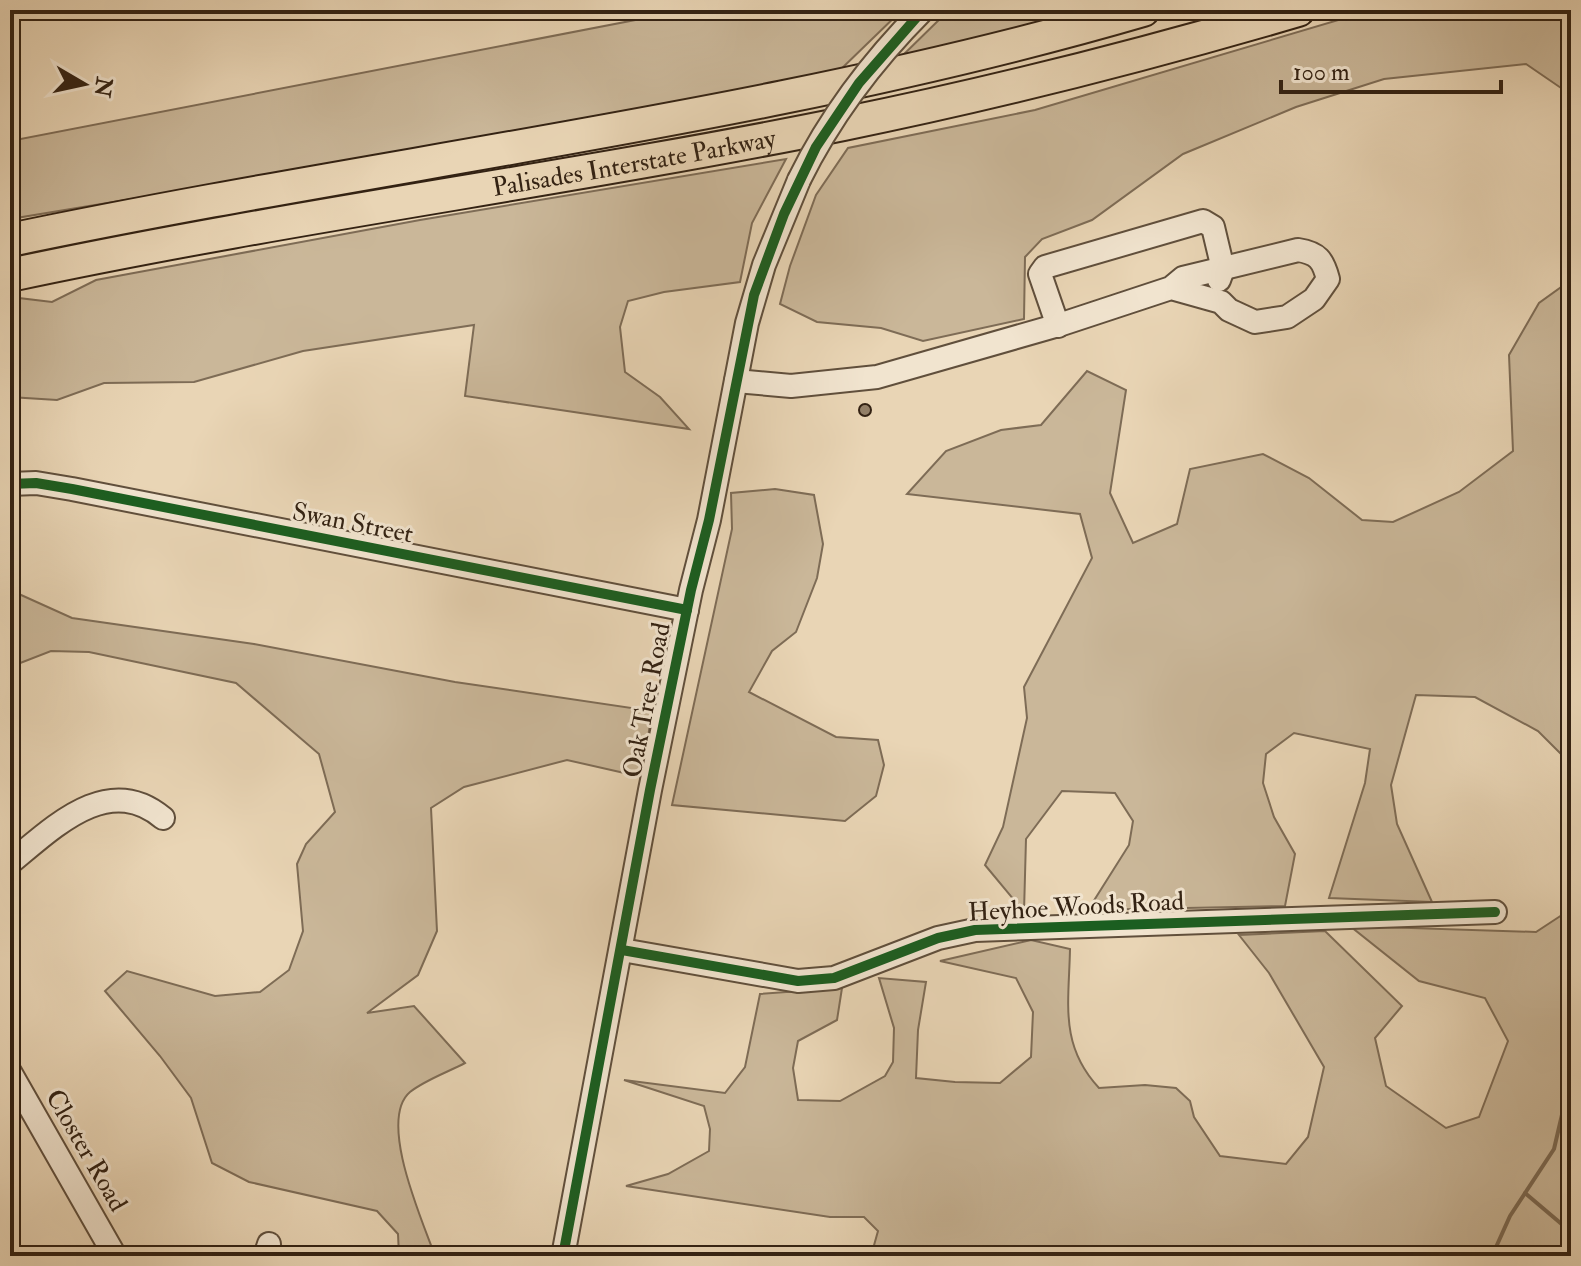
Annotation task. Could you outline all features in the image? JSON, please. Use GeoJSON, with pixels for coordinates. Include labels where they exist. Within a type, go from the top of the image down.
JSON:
{"type":"FeatureCollection","features":[{"type":"Feature","properties":{"kind":"highway","name":"Palisades Interstate Parkway"},"geometry":{"type":"LineString","coordinates":[[10,240],[812,92],[1021,44],[1143,10]]}},
{"type":"Feature","properties":{"kind":"highway","name":"Palisades Interstate Parkway"},"geometry":{"type":"LineString","coordinates":[[10,275],[891,114],[1088,68],[1298,10]]}},
{"type":"Feature","properties":{"kind":"street","name":"Oak Tree Road"},"geometry":{"type":"LineString","coordinates":[[563,1256],[650,790],[759,280],[799,180],[816,147],[848,98],[923,10]]}},
{"type":"Feature","properties":{"kind":"street"},"geometry":{"type":"LineString","coordinates":[[1058,326],[1040,274],[1045,267],[1203,221],[1213,227],[1223,269],[1217,285],[1221,302]]}},
{"type":"Feature","properties":{"kind":"street"},"geometry":{"type":"LineString","coordinates":[[736,381],[791,386],[877,377],[1058,326],[1171,288],[1183,278],[1298,250],[1315,253],[1324,262],[1328,279],[1314,299],[1287,317],[1255,322],[1229,310],[1221,302],[1171,288]]}},
{"type":"Feature","properties":{"kind":"street","name":"Swan Street"},"geometry":{"type":"LineString","coordinates":[[10,484],[36,483],[72,489],[687,610]]}},
{"type":"Feature","properties":{"kind":"street"},"geometry":{"type":"LineString","coordinates":[[10,863],[60,823],[92,805],[125,799],[147,804],[163,818]]}},
{"type":"Feature","properties":{"kind":"street","name":"Heyhoe Woods Road"},"geometry":{"type":"LineString","coordinates":[[622,950],[798,981],[834,978],[938,938],[975,930],[1495,912]]}},
{"type":"Feature","properties":{"kind":"street","name":"Closter Road"},"geometry":{"type":"LineString","coordinates":[[10,1072],[115,1256]]}},
{"type":"Feature","properties":{"kind":"shaded area"},"geometry":{"type":"Polygon","coordinates":[[[687,10],[902,10],[838,72],[229,183],[10,219],[10,141],[687,10]]]}},
{"type":"Feature","properties":{"kind":"shaded area"},"geometry":{"type":"Polygon","coordinates":[[[949,10],[1081,10],[897,61],[949,10]]]}},
{"type":"Feature","properties":{"kind":"shaded area"},"geometry":{"type":"Polygon","coordinates":[[[1372,10],[1571,10],[1571,114],[1564,90],[1526,64],[1384,79],[1296,107],[1183,154],[1092,220],[1042,239],[1025,257],[1024,319],[923,341],[881,328],[817,322],[780,304],[790,266],[816,195],[848,148],[1035,110],[1372,10]]]}},
{"type":"Feature","properties":{"kind":"shaded area"},"geometry":{"type":"Polygon","coordinates":[[[786,159],[752,223],[740,282],[664,292],[628,301],[620,327],[625,372],[660,397],[689,429],[465,396],[474,325],[303,351],[194,382],[104,383],[57,400],[10,397],[10,297],[52,302],[96,280],[420,220],[786,159]]]}},
{"type":"Feature","properties":{"kind":"shaded area"},"geometry":{"type":"Polygon","coordinates":[[[1571,280],[1571,764],[1538,731],[1475,697],[1416,695],[1391,785],[1397,824],[1432,902],[1329,898],[1365,783],[1370,749],[1294,733],[1266,754],[1263,783],[1274,817],[1295,854],[1285,906],[1088,910],[1129,845],[1133,821],[1115,793],[1062,791],[1026,839],[1024,912],[985,865],[1003,827],[1027,718],[1024,687],[1092,558],[1080,514],[907,494],[946,451],[1001,430],[1041,425],[1087,371],[1126,390],[1110,493],[1133,543],[1177,524],[1190,469],[1263,454],[1309,478],[1362,520],[1393,522],[1459,492],[1513,451],[1509,355],[1539,303],[1571,280]]]}},
{"type":"Feature","properties":{"kind":"shaded area"},"geometry":{"type":"Polygon","coordinates":[[[775,489],[814,495],[823,544],[817,578],[796,632],[772,651],[749,692],[836,737],[878,740],[884,765],[876,796],[845,821],[672,805],[732,529],[731,493],[775,489]]]}},
{"type":"Feature","properties":{"kind":"shaded area"},"geometry":{"type":"Polygon","coordinates":[[[10,590],[72,618],[254,644],[455,682],[652,711],[642,777],[567,760],[464,787],[431,808],[437,931],[418,975],[367,1013],[414,1006],[465,1063],[410,1092],[401,1106],[398,1125],[400,1147],[413,1197],[435,1256],[399,1256],[398,1234],[377,1211],[249,1182],[212,1163],[191,1098],[105,991],[127,971],[215,996],[260,992],[289,970],[303,931],[297,864],[306,844],[335,812],[319,754],[236,683],[89,652],[51,651],[10,667],[10,590]]]}},
{"type":"Feature","properties":{"kind":"shaded area"},"geometry":{"type":"Polygon","coordinates":[[[1571,909],[1571,1256],[871,1256],[878,1231],[864,1217],[830,1217],[626,1186],[668,1174],[709,1151],[710,1129],[704,1106],[624,1080],[725,1093],[745,1067],[760,994],[842,988],[837,1020],[798,1041],[793,1068],[798,1100],[840,1101],[885,1076],[893,1062],[894,1028],[879,978],[926,982],[918,1030],[916,1078],[1000,1083],[1031,1057],[1033,1012],[1016,978],[940,961],[1031,940],[1070,949],[1068,1005],[1072,1039],[1077,1056],[1099,1088],[1145,1085],[1176,1088],[1190,1101],[1194,1117],[1220,1156],[1286,1164],[1308,1137],[1324,1067],[1269,973],[1239,935],[1325,931],[1402,1006],[1375,1038],[1386,1086],[1446,1128],[1479,1117],[1508,1041],[1485,998],[1419,981],[1350,926],[1536,932],[1571,909]]]}},
{"type":"Feature","properties":{"kind":"building"},"geometry":{"type":"Polygon","coordinates":[[[865,404],[871,410],[865,416],[859,410],[865,404]]]}},
{"type":"Feature","properties":{"kind":"waterway"},"geometry":{"type":"LineString","coordinates":[[1571,883],[1566,924],[1571,965]]}},
{"type":"Feature","properties":{"kind":"waterway"},"geometry":{"type":"LineString","coordinates":[[1492,1256],[1510,1216],[1554,1149],[1571,1076]]}},
{"type":"Feature","properties":{"kind":"waterway"},"geometry":{"type":"LineString","coordinates":[[1525,1193],[1571,1232]]}},
{"type":"Feature","properties":{"kind":"cycle path"},"geometry":{"type":"LineString","coordinates":[[563,1256],[650,790],[754,295],[784,214],[816,147],[859,83],[923,10]]}},
{"type":"Feature","properties":{"kind":"cycle path"},"geometry":{"type":"LineString","coordinates":[[10,484],[36,483],[72,489],[687,610]]}},
{"type":"Feature","properties":{"kind":"cycle path"},"geometry":{"type":"LineString","coordinates":[[622,950],[798,981],[834,978],[938,938],[975,930],[1495,912]]}}]}
